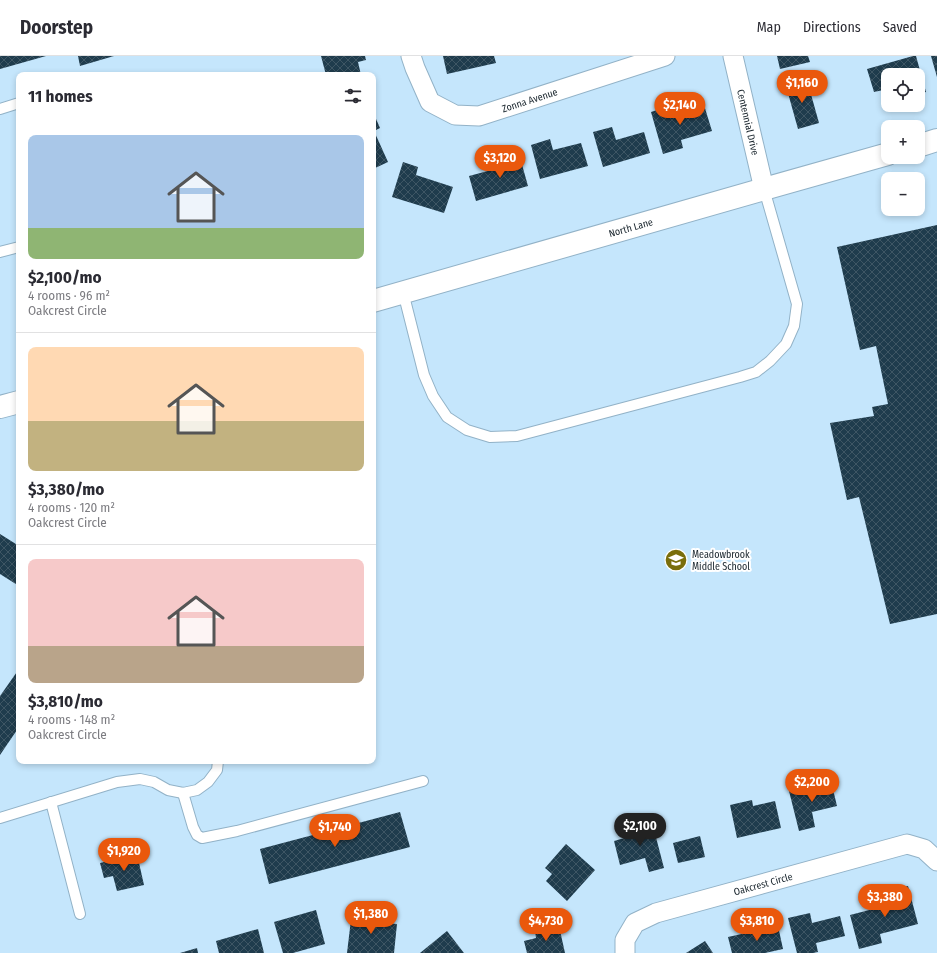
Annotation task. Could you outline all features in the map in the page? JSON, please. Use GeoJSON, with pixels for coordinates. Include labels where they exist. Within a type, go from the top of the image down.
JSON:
{"type":"FeatureCollection","features":[{"type":"Feature","properties":{"kind":"street","name":"Zonna Avenue"},"geometry":{"type":"LineString","coordinates":[[413,62],[430,102],[455,115],[479,116],[664,56]]}},
{"type":"Feature","properties":{"kind":"street","name":"Centennial Drive"},"geometry":{"type":"LineString","coordinates":[[733,56],[764,189]]}},
{"type":"Feature","properties":{"kind":"street"},"geometry":{"type":"LineString","coordinates":[[925,144],[937,140]]}},
{"type":"Feature","properties":{"kind":"street","name":"North Lane"},"geometry":{"type":"LineString","coordinates":[[376,300],[881,156]]}},
{"type":"Feature","properties":{"kind":"street"},"geometry":{"type":"LineString","coordinates":[[0,408],[16,403]]}},
{"type":"Feature","properties":{"kind":"street","name":"Oakcrest Circle"},"geometry":{"type":"LineString","coordinates":[[625,953],[625,940],[635,923],[656,913],[907,844],[931,855]]}},
{"type":"Feature","properties":{"kind":"lane"},"geometry":{"type":"LineString","coordinates":[[0,109],[16,104]]}},
{"type":"Feature","properties":{"kind":"lane"},"geometry":{"type":"LineString","coordinates":[[403,292],[424,375],[433,396],[448,417],[467,430],[490,437],[517,436],[740,377],[756,372],[770,361],[786,344],[794,326],[798,304],[764,189]]}},
{"type":"Feature","properties":{"kind":"lane"},"geometry":{"type":"LineString","coordinates":[[0,252],[16,248]]}},
{"type":"Feature","properties":{"kind":"lane"},"geometry":{"type":"LineString","coordinates":[[0,818],[117,782],[140,779],[154,782],[168,790],[183,793],[197,790],[208,782],[217,770],[218,764]]}},
{"type":"Feature","properties":{"kind":"lane"},"geometry":{"type":"LineString","coordinates":[[183,793],[193,826],[197,835],[202,838],[422,781]]}},
{"type":"Feature","properties":{"kind":"lane"},"geometry":{"type":"LineString","coordinates":[[50,802],[80,914]]}},
{"type":"Feature","properties":{"kind":"building"},"geometry":{"type":"Polygon","coordinates":[[[0,56],[46,56],[0,69],[0,56]]]}},
{"type":"Feature","properties":{"kind":"building"},"geometry":{"type":"Polygon","coordinates":[[[78,56],[114,56],[80,66],[78,56]]]}},
{"type":"Feature","properties":{"kind":"building"},"geometry":{"type":"Polygon","coordinates":[[[321,56],[365,56],[366,60],[358,62],[360,72],[325,72],[321,56]]]}},
{"type":"Feature","properties":{"kind":"building"},"geometry":{"type":"Polygon","coordinates":[[[443,56],[494,56],[496,63],[447,74],[443,56]]]}},
{"type":"Feature","properties":{"kind":"building"},"geometry":{"type":"Polygon","coordinates":[[[777,56],[808,56],[810,62],[780,69],[777,56]]]}},
{"type":"Feature","properties":{"kind":"building"},"geometry":{"type":"Polygon","coordinates":[[[913,56],[916,56],[919,68],[881,68],[881,90],[874,92],[867,69],[913,56]]]}},
{"type":"Feature","properties":{"kind":"building"},"geometry":{"type":"Polygon","coordinates":[[[931,56],[937,56],[937,77],[931,56]]]}},
{"type":"Feature","properties":{"kind":"building"},"geometry":{"type":"Polygon","coordinates":[[[807,80],[819,123],[798,129],[786,86],[807,80]]]}},
{"type":"Feature","properties":{"kind":"building"},"geometry":{"type":"Polygon","coordinates":[[[704,105],[712,131],[681,140],[683,148],[663,154],[651,112],[670,106],[672,114],[704,105]]]}},
{"type":"Feature","properties":{"kind":"building"},"geometry":{"type":"Polygon","coordinates":[[[376,119],[380,128],[376,130],[376,119]]]}},
{"type":"Feature","properties":{"kind":"building"},"geometry":{"type":"Polygon","coordinates":[[[612,127],[616,140],[644,132],[650,153],[603,167],[593,132],[612,127]]]}},
{"type":"Feature","properties":{"kind":"building"},"geometry":{"type":"Polygon","coordinates":[[[376,135],[388,162],[376,168],[376,135]]]}},
{"type":"Feature","properties":{"kind":"building"},"geometry":{"type":"Polygon","coordinates":[[[550,139],[553,150],[581,143],[588,166],[540,179],[531,145],[550,139]]]}},
{"type":"Feature","properties":{"kind":"building"},"geometry":{"type":"Polygon","coordinates":[[[519,154],[528,186],[476,201],[469,176],[499,168],[497,160],[519,154]]]}},
{"type":"Feature","properties":{"kind":"building"},"geometry":{"type":"Polygon","coordinates":[[[403,162],[418,167],[416,175],[453,187],[444,213],[392,197],[403,162]]]}},
{"type":"Feature","properties":{"kind":"building"},"geometry":{"type":"Polygon","coordinates":[[[937,225],[937,614],[890,624],[859,497],[847,500],[830,423],[874,416],[872,407],[888,404],[876,346],[860,350],[837,247],[937,225]]]}},
{"type":"Feature","properties":{"kind":"building"},"geometry":{"type":"Polygon","coordinates":[[[0,534],[16,544],[16,584],[0,574],[0,534]]]}},
{"type":"Feature","properties":{"kind":"building"},"geometry":{"type":"Polygon","coordinates":[[[16,673],[16,731],[0,755],[0,696],[16,673]]]}},
{"type":"Feature","properties":{"kind":"building"},"geometry":{"type":"Polygon","coordinates":[[[831,781],[837,806],[812,812],[815,827],[799,831],[789,791],[831,781]]]}},
{"type":"Feature","properties":{"kind":"building"},"geometry":{"type":"Polygon","coordinates":[[[752,800],[753,806],[775,801],[781,828],[737,838],[730,805],[752,800]]]}},
{"type":"Feature","properties":{"kind":"building"},"geometry":{"type":"Polygon","coordinates":[[[400,812],[410,847],[269,884],[260,849],[400,812]]]}},
{"type":"Feature","properties":{"kind":"building"},"geometry":{"type":"Polygon","coordinates":[[[652,822],[664,868],[649,872],[645,858],[620,865],[614,841],[631,836],[629,828],[652,822]]]}},
{"type":"Feature","properties":{"kind":"building"},"geometry":{"type":"Polygon","coordinates":[[[700,836],[705,857],[678,863],[673,843],[700,836]]]}},
{"type":"Feature","properties":{"kind":"building"},"geometry":{"type":"Polygon","coordinates":[[[566,844],[595,870],[567,901],[546,881],[552,874],[545,868],[566,844]]]}},
{"type":"Feature","properties":{"kind":"building"},"geometry":{"type":"Polygon","coordinates":[[[137,854],[144,885],[117,891],[113,876],[104,878],[100,863],[137,854]]]}},
{"type":"Feature","properties":{"kind":"building"},"geometry":{"type":"Polygon","coordinates":[[[908,886],[918,924],[880,934],[882,943],[859,949],[850,915],[885,906],[882,892],[908,886]]]}},
{"type":"Feature","properties":{"kind":"building"},"geometry":{"type":"Polygon","coordinates":[[[316,910],[325,944],[293,953],[283,953],[274,922],[316,910]]]}},
{"type":"Feature","properties":{"kind":"building"},"geometry":{"type":"Polygon","coordinates":[[[352,911],[373,914],[372,922],[397,924],[394,953],[347,953],[352,911]]]}},
{"type":"Feature","properties":{"kind":"building"},"geometry":{"type":"Polygon","coordinates":[[[810,913],[812,923],[840,916],[845,936],[816,943],[818,952],[797,953],[788,918],[810,913]]]}},
{"type":"Feature","properties":{"kind":"building"},"geometry":{"type":"Polygon","coordinates":[[[559,926],[565,953],[527,953],[524,941],[536,938],[535,931],[559,926]]]}},
{"type":"Feature","properties":{"kind":"building"},"geometry":{"type":"Polygon","coordinates":[[[778,926],[783,949],[765,953],[732,953],[728,937],[778,926]]]}},
{"type":"Feature","properties":{"kind":"building"},"geometry":{"type":"Polygon","coordinates":[[[258,929],[264,953],[219,953],[216,941],[258,929]]]}},
{"type":"Feature","properties":{"kind":"building"},"geometry":{"type":"Polygon","coordinates":[[[447,931],[464,953],[420,953],[447,931]]]}},
{"type":"Feature","properties":{"kind":"building"},"geometry":{"type":"Polygon","coordinates":[[[705,941],[713,953],[686,953],[705,941]]]}},
{"type":"Feature","properties":{"kind":"building"},"geometry":{"type":"Polygon","coordinates":[[[197,948],[198,953],[180,953],[197,948]]]}},
{"type":"Feature","properties":{"kind":"place","name":"Meadowbrook Middle School"},"geometry":{"type":"Point","coordinates":[676,560]}}]}
